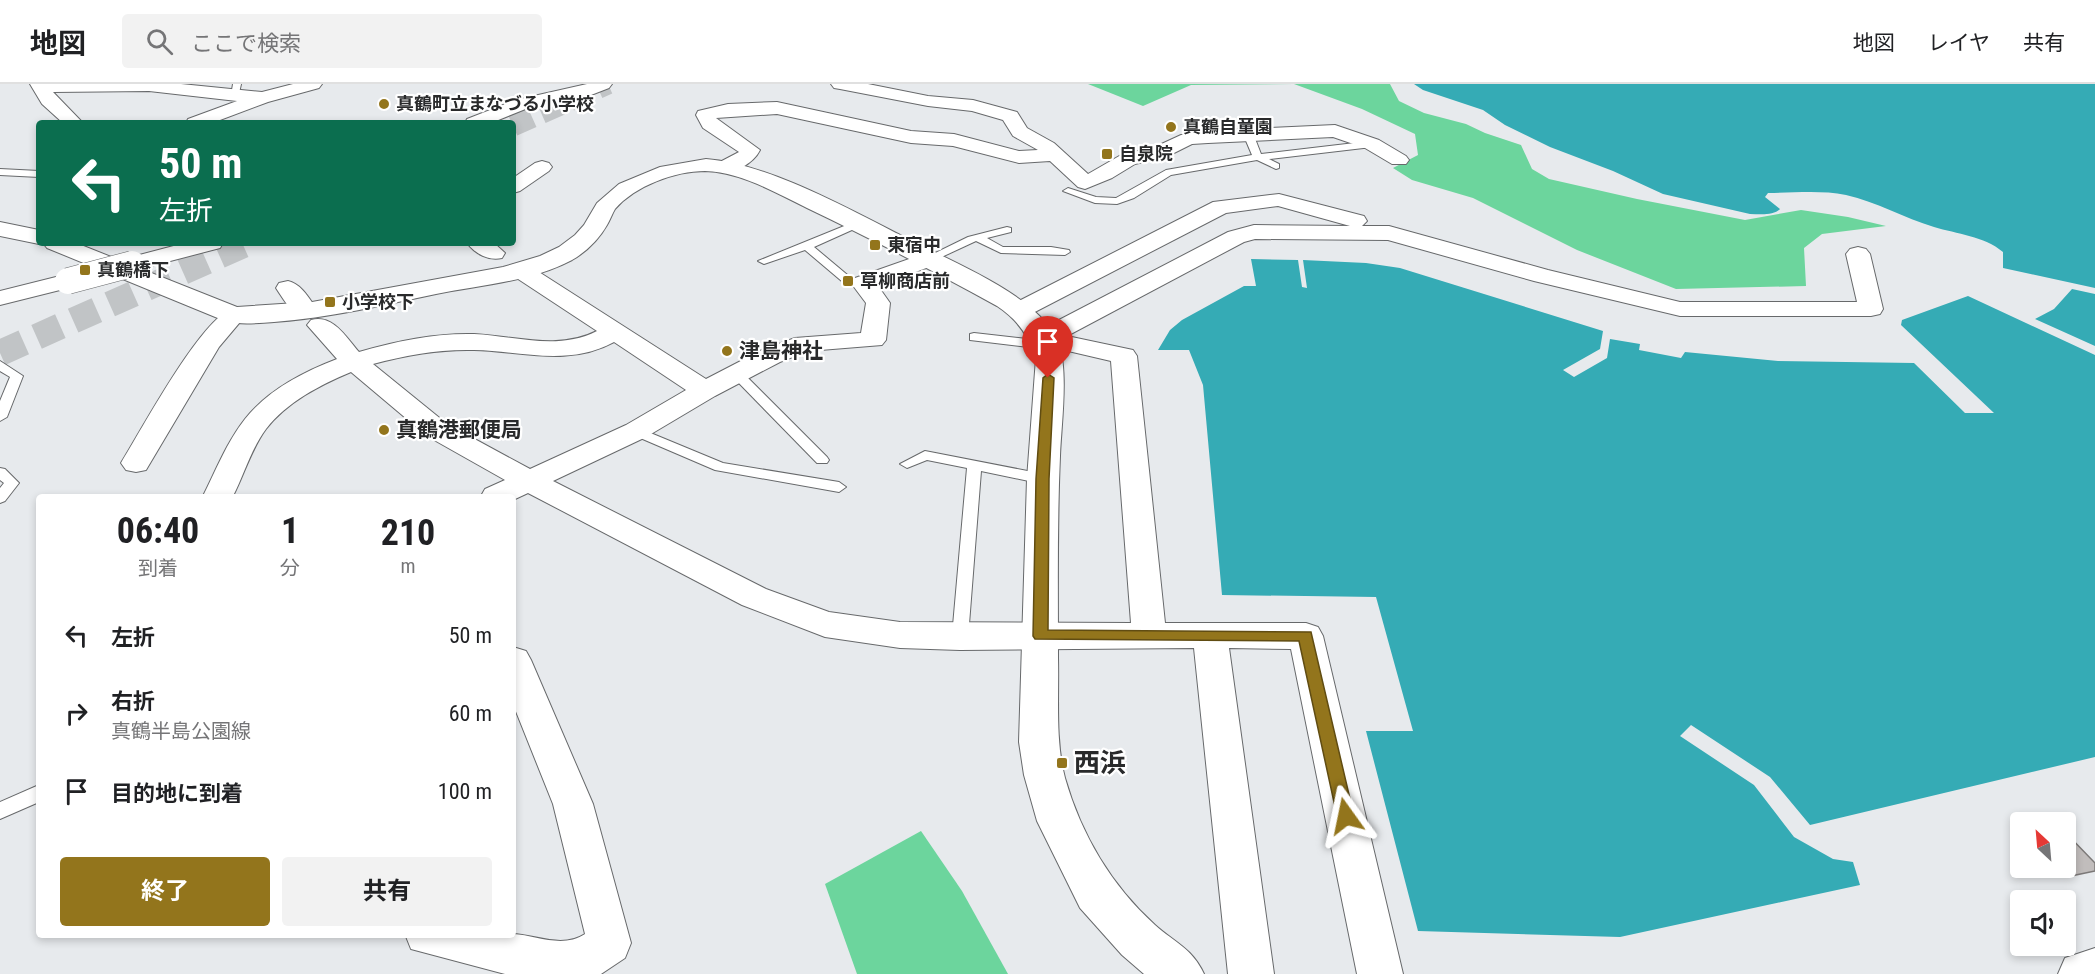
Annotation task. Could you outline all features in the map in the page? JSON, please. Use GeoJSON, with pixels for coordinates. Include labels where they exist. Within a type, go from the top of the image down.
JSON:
{"type":"FeatureCollection","features":[{"type":"Feature","properties":{"kind":"main road"},"geometry":{"type":"LineString","coordinates":[[65,246],[234,315],[313,318],[520,270],[562,255],[579,244],[594,229],[607,204],[639,183],[678,168],[705,165],[749,173],[929,259],[1020,310],[1044,341],[1050,357],[1043,479],[1040,636],[1040,742],[1044,775],[1058,821],[1096,894],[1138,940],[1180,974]]}},
{"type":"Feature","properties":{"kind":"main road"},"geometry":{"type":"LineString","coordinates":[[0,229],[36,235]]}},
{"type":"Feature","properties":{"kind":"main road"},"geometry":{"type":"LineString","coordinates":[[2082,974],[2095,971]]}},
{"type":"Feature","properties":{"kind":"street"},"geometry":{"type":"LineString","coordinates":[[203,120],[262,98],[314,84]]}},
{"type":"Feature","properties":{"kind":"street"},"geometry":{"type":"LineString","coordinates":[[482,120],[523,104],[585,91],[603,84]]}},
{"type":"Feature","properties":{"kind":"street"},"geometry":{"type":"LineString","coordinates":[[840,84],[997,111],[1010,116],[1020,132],[1047,147],[1085,183],[1105,174],[1128,159],[1161,152],[1188,139],[1335,131],[1372,144],[1399,160]]}},
{"type":"Feature","properties":{"kind":"street"},"geometry":{"type":"LineString","coordinates":[[71,120],[48,100],[40,86],[149,86],[236,90],[262,98]]}},
{"type":"Feature","properties":{"kind":"street"},"geometry":{"type":"LineString","coordinates":[[507,91],[523,104]]}},
{"type":"Feature","properties":{"kind":"street"},"geometry":{"type":"LineString","coordinates":[[725,167],[747,156],[750,150],[710,123],[705,115],[777,108],[911,137],[954,140],[1019,156],[1054,155]]}},
{"type":"Feature","properties":{"kind":"street"},"geometry":{"type":"LineString","coordinates":[[516,185],[542,167]]}},
{"type":"Feature","properties":{"kind":"street"},"geometry":{"type":"LineString","coordinates":[[1020,310],[1221,207],[1279,200],[1387,229],[1389,233]]}},
{"type":"Feature","properties":{"kind":"street"},"geometry":{"type":"LineString","coordinates":[[1044,341],[1236,237],[1254,232],[1389,233],[1542,276],[1680,309],[1871,309],[1858,254]]}},
{"type":"Feature","properties":{"kind":"street"},"geometry":{"type":"LineString","coordinates":[[0,298],[132,264],[165,248],[184,246]]}},
{"type":"Feature","properties":{"kind":"street"},"geometry":{"type":"LineString","coordinates":[[500,494],[636,430],[736,373],[771,356],[804,343],[873,340],[878,303],[863,283],[929,259]]}},
{"type":"Feature","properties":{"kind":"street"},"geometry":{"type":"LineString","coordinates":[[520,270],[705,390]]}},
{"type":"Feature","properties":{"kind":"street"},"geometry":{"type":"LineString","coordinates":[[288,288],[353,361],[437,430],[529,481],[754,597],[825,624],[900,635],[960,637],[1149,634],[1306,636],[1380,974]]}},
{"type":"Feature","properties":{"kind":"street"},"geometry":{"type":"LineString","coordinates":[[136,464],[208,343],[234,315]]}},
{"type":"Feature","properties":{"kind":"street"},"geometry":{"type":"LineString","coordinates":[[219,494],[255,424],[286,396],[353,361],[413,346],[443,342],[474,342],[551,349],[586,346],[616,331]]}},
{"type":"Feature","properties":{"kind":"street"},"geometry":{"type":"LineString","coordinates":[[1044,341],[1124,356],[1149,634]]}},
{"type":"Feature","properties":{"kind":"street"},"geometry":{"type":"LineString","coordinates":[[1209,635],[1251,974]]}},
{"type":"Feature","properties":{"kind":"street"},"geometry":{"type":"LineString","coordinates":[[443,938],[546,963],[584,960],[609,943],[573,804],[516,667]]}},
{"type":"Feature","properties":{"kind":"lane"},"geometry":{"type":"LineString","coordinates":[[1249,136],[1258,157],[1276,166]]}},
{"type":"Feature","properties":{"kind":"lane"},"geometry":{"type":"LineString","coordinates":[[1068,191],[1097,201],[1112,201],[1124,199],[1156,176],[1258,157],[1372,144]]}},
{"type":"Feature","properties":{"kind":"lane"},"geometry":{"type":"LineString","coordinates":[[0,171],[36,174]]}},
{"type":"Feature","properties":{"kind":"lane"},"geometry":{"type":"LineString","coordinates":[[764,261],[859,224]]}},
{"type":"Feature","properties":{"kind":"lane"},"geometry":{"type":"LineString","coordinates":[[929,259],[978,238],[1007,230]]}},
{"type":"Feature","properties":{"kind":"lane"},"geometry":{"type":"LineString","coordinates":[[978,238],[1001,249],[1065,252]]}},
{"type":"Feature","properties":{"kind":"lane"},"geometry":{"type":"LineString","coordinates":[[807,246],[848,281],[863,283]]}},
{"type":"Feature","properties":{"kind":"lane"},"geometry":{"type":"LineString","coordinates":[[974,337],[1044,341]]}},
{"type":"Feature","properties":{"kind":"lane"},"geometry":{"type":"LineString","coordinates":[[0,365],[17,376],[0,417]]}},
{"type":"Feature","properties":{"kind":"lane"},"geometry":{"type":"LineString","coordinates":[[736,373],[822,460]]}},
{"type":"Feature","properties":{"kind":"lane"},"geometry":{"type":"LineString","coordinates":[[636,430],[720,467],[839,487]]}},
{"type":"Feature","properties":{"kind":"lane"},"geometry":{"type":"LineString","coordinates":[[907,464],[925,455],[1043,479]]}},
{"type":"Feature","properties":{"kind":"lane"},"geometry":{"type":"LineString","coordinates":[[960,637],[974,465]]}},
{"type":"Feature","properties":{"kind":"lane"},"geometry":{"type":"LineString","coordinates":[[0,472],[12,483],[0,498]]}},
{"type":"Feature","properties":{"kind":"lane"},"geometry":{"type":"LineString","coordinates":[[0,811],[36,794]]}},
{"type":"Feature","properties":{"kind":"green space"},"geometry":{"type":"Polygon","coordinates":[[[1088,84],[1294,84],[1191,85],[1143,106],[1088,84]]]}},
{"type":"Feature","properties":{"kind":"green space"},"geometry":{"type":"Polygon","coordinates":[[[1294,84],[1390,84],[1399,101],[1424,113],[1466,124],[1521,145],[1532,169],[1549,179],[1745,220],[1801,210],[1848,217],[1886,226],[1822,234],[1804,248],[1806,286],[1676,289],[1577,250],[1473,198],[1412,180],[1393,168],[1418,155],[1415,134],[1362,109],[1294,84]]]}},
{"type":"Feature","properties":{"kind":"green space"},"geometry":{"type":"Polygon","coordinates":[[[921,831],[962,891],[1008,974],[857,974],[825,884],[921,831]]]}},
{"type":"Feature","properties":{"kind":"water"},"geometry":{"type":"Polygon","coordinates":[[[1414,84],[2095,84],[2095,288],[2003,268],[2003,252],[1987,242],[1923,223],[1846,195],[1817,192],[1768,193],[1765,197],[1780,209],[1774,213],[1750,214],[1663,194],[1613,171],[1550,147],[1505,125],[1483,110],[1423,90],[1414,84]]]}},
{"type":"Feature","properties":{"kind":"water"},"geometry":{"type":"Polygon","coordinates":[[[1251,259],[1298,260],[1302,287],[1307,288],[1303,260],[1366,263],[1400,268],[1603,331],[1600,349],[1563,370],[1574,377],[1607,358],[1610,339],[1640,344],[1639,350],[1681,358],[1685,352],[1778,361],[1914,363],[1965,413],[1994,413],[1901,325],[1902,320],[1968,296],[2095,355],[2095,757],[1810,825],[1770,777],[1691,725],[1680,736],[1754,785],[1794,837],[1833,859],[1853,862],[1860,885],[1620,937],[1418,931],[1366,731],[1413,731],[1376,597],[1222,595],[1203,385],[1189,350],[1158,350],[1170,330],[1182,320],[1244,286],[1256,286],[1251,259]]]}},
{"type":"Feature","properties":{"kind":"water"},"geometry":{"type":"Polygon","coordinates":[[[2072,289],[2095,294],[2095,346],[2035,319],[2054,309],[2072,289]]]}},
{"type":"Feature","properties":{"kind":"building"},"geometry":{"type":"Polygon","coordinates":[[[2076,843],[2095,863],[2095,871],[2076,875],[2076,843]]]}},
{"type":"Feature","properties":{"kind":"tunnel"},"geometry":{"type":"LineString","coordinates":[[516,125],[608,84]]}},
{"type":"Feature","properties":{"kind":"tunnel"},"geometry":{"type":"LineString","coordinates":[[0,353],[241,246]]}},
{"type":"Feature","properties":{"kind":"place","name":"真鶴町立まなづる小学校"},"geometry":{"type":"Point","coordinates":[384,104]}},
{"type":"Feature","properties":{"kind":"place","name":"真鶴自童園"},"geometry":{"type":"Point","coordinates":[1171,127]}},
{"type":"Feature","properties":{"kind":"place","name":"自泉院"},"geometry":{"type":"Point","coordinates":[1107,154]}},
{"type":"Feature","properties":{"kind":"place","name":"東宿中"},"geometry":{"type":"Point","coordinates":[875,245]}},
{"type":"Feature","properties":{"kind":"place","name":"真鶴橋下"},"geometry":{"type":"Point","coordinates":[85,270]}},
{"type":"Feature","properties":{"kind":"place","name":"草柳商店前"},"geometry":{"type":"Point","coordinates":[848,281]}},
{"type":"Feature","properties":{"kind":"place","name":"小学校下"},"geometry":{"type":"Point","coordinates":[330,302]}},
{"type":"Feature","properties":{"kind":"place","name":"津島神社"},"geometry":{"type":"Point","coordinates":[727,351]}},
{"type":"Feature","properties":{"kind":"place","name":"真鶴港郵便局"},"geometry":{"type":"Point","coordinates":[384,430]}},
{"type":"Feature","properties":{"kind":"place","name":"西浜"},"geometry":{"type":"Point","coordinates":[1062,763]}},
{"type":"Feature","properties":{"kind":"route"},"geometry":{"type":"LineString","coordinates":[[1048,378],[1043,479],[1040,636],[1149,634],[1306,636],[1346,816]]}}]}
